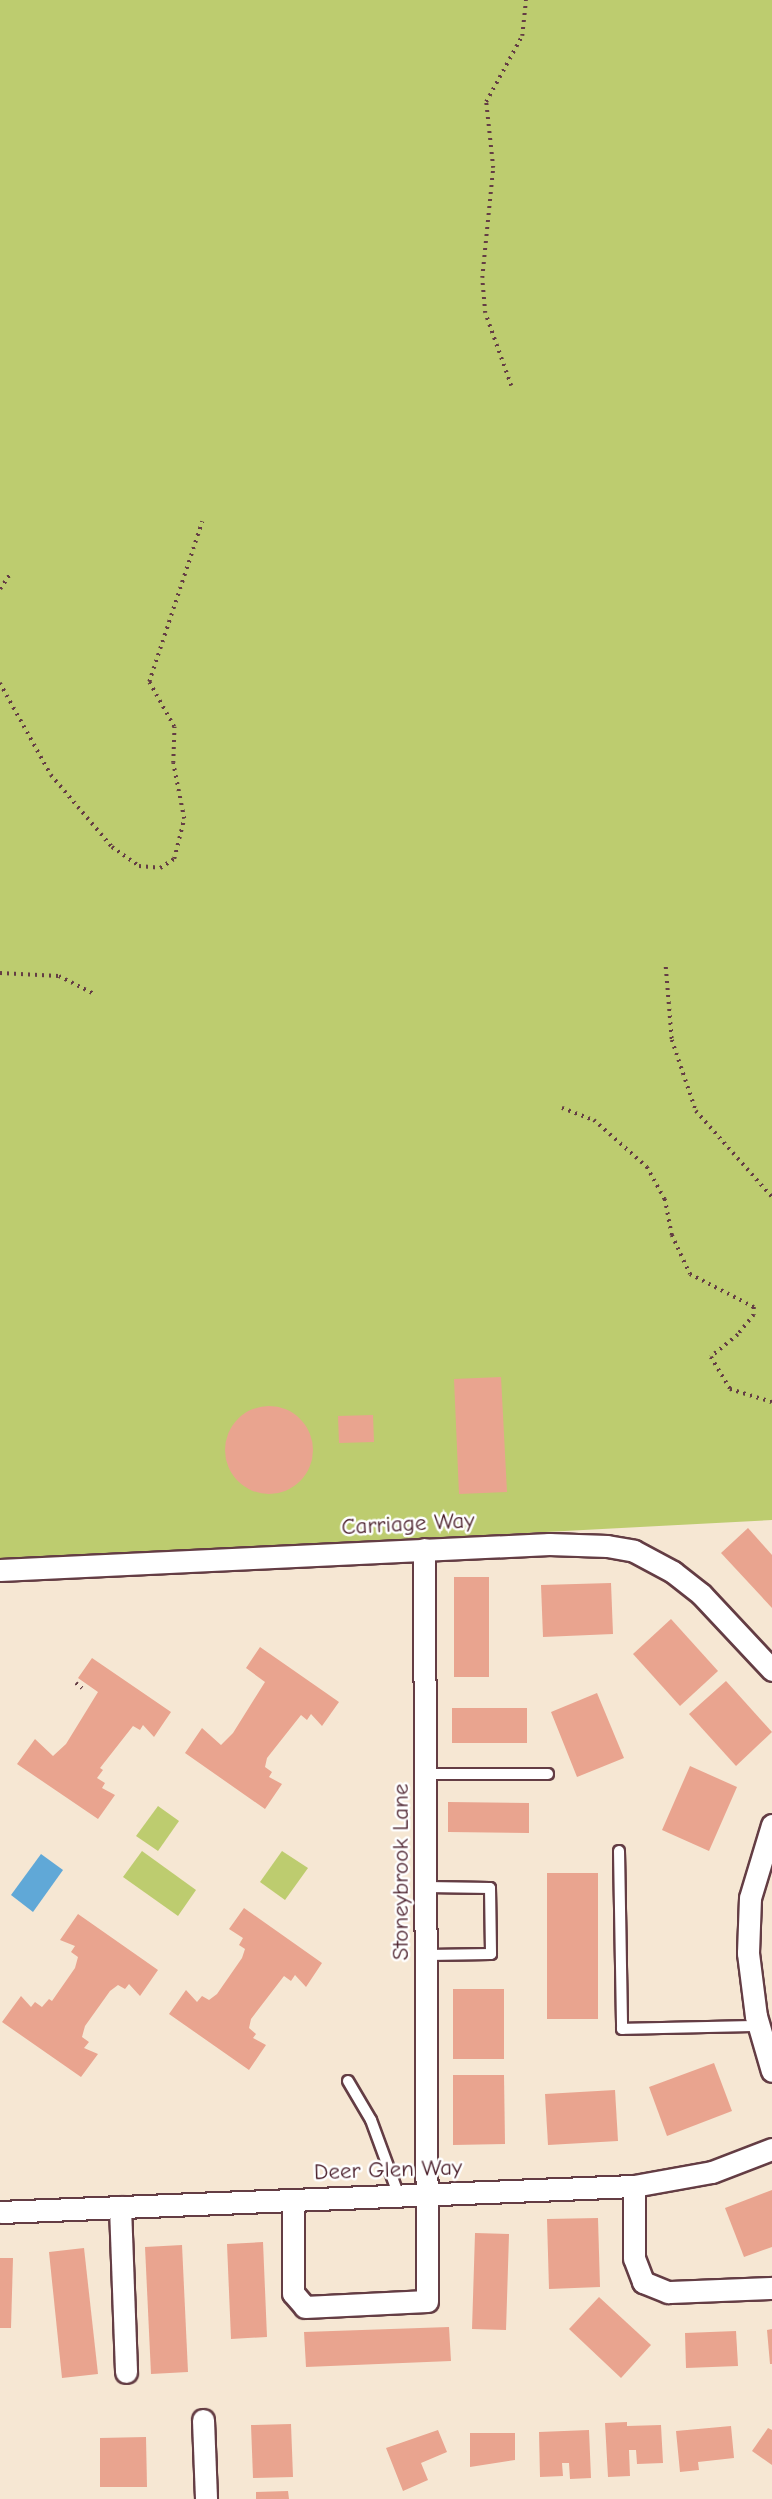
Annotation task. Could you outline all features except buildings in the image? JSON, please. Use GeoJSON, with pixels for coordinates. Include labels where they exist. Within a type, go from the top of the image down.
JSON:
{"type":"FeatureCollection","features":[{"type":"Feature","properties":{"kind":"street","name":"Carriage Way"},"geometry":{"type":"LineString","coordinates":[[0,1570],[579,1544],[634,1551],[701,1594],[772,1670]]}},
{"type":"Feature","properties":{"kind":"street","name":"Stoneybrook Lane"},"geometry":{"type":"LineString","coordinates":[[293,2201],[293,2293],[305,2307],[427,2301],[428,1955],[424,1549]]}},
{"type":"Feature","properties":{"kind":"street"},"geometry":{"type":"LineString","coordinates":[[772,1825],[760,1853],[750,1898],[748,1953],[759,2026],[772,2071]]}},
{"type":"Feature","properties":{"kind":"street","name":"Deer Glen Way"},"geometry":{"type":"LineString","coordinates":[[0,2211],[634,2186],[712,2172],[772,2149]]}},
{"type":"Feature","properties":{"kind":"street"},"geometry":{"type":"LineString","coordinates":[[634,2186],[634,2258],[643,2282],[668,2292],[772,2288]]}},
{"type":"Feature","properties":{"kind":"street"},"geometry":{"type":"LineString","coordinates":[[120,2207],[127,2372]]}},
{"type":"Feature","properties":{"kind":"street"},"geometry":{"type":"LineString","coordinates":[[203,2420],[206,2499]]}},
{"type":"Feature","properties":{"kind":"lane"},"geometry":{"type":"LineString","coordinates":[[426,1774],[548,1774]]}},
{"type":"Feature","properties":{"kind":"lane"},"geometry":{"type":"LineString","coordinates":[[619,1850],[621,2029],[759,2026]]}},
{"type":"Feature","properties":{"kind":"lane"},"geometry":{"type":"LineString","coordinates":[[427,1887],[490,1888],[491,1954],[428,1955]]}},
{"type":"Feature","properties":{"kind":"lane"},"geometry":{"type":"LineString","coordinates":[[348,2081],[371,2120],[400,2196]]}},
{"type":"Feature","properties":{"kind":"path"},"geometry":{"type":"LineString","coordinates":[[510,386],[485,313],[482,278],[493,167],[486,102],[522,36],[526,0]]}},
{"type":"Feature","properties":{"kind":"path"},"geometry":{"type":"LineString","coordinates":[[0,683],[51,775],[112,847],[139,866],[160,868],[174,859],[184,819],[173,763],[174,727],[149,682],[202,522]]}},
{"type":"Feature","properties":{"kind":"path"},"geometry":{"type":"LineString","coordinates":[[0,589],[10,574]]}},
{"type":"Feature","properties":{"kind":"path"},"geometry":{"type":"LineString","coordinates":[[666,967],[672,1040],[696,1111],[772,1197]]}},
{"type":"Feature","properties":{"kind":"path"},"geometry":{"type":"LineString","coordinates":[[0,973],[59,976],[93,993]]}},
{"type":"Feature","properties":{"kind":"path"},"geometry":{"type":"LineString","coordinates":[[562,1108],[594,1120],[653,1175],[691,1275],[754,1307],[754,1315],[738,1335],[711,1357],[730,1389],[772,1402]]}},
{"type":"Feature","properties":{"kind":"path"},"geometry":{"type":"LineString","coordinates":[[76,1684],[82,1688]]}},
{"type":"Feature","properties":{"kind":"green space"},"geometry":{"type":"Polygon","coordinates":[[[0,0],[772,0],[772,1520],[0,1561],[0,0]]]}},
{"type":"Feature","properties":{"kind":"green space"},"geometry":{"type":"Polygon","coordinates":[[[158,1806],[179,1821],[158,1851],[136,1836],[158,1806]]]}},
{"type":"Feature","properties":{"kind":"green space"},"geometry":{"type":"Polygon","coordinates":[[[142,1851],[196,1890],[178,1916],[123,1877],[142,1851]]]}},
{"type":"Feature","properties":{"kind":"green space"},"geometry":{"type":"Polygon","coordinates":[[[282,1851],[308,1868],[285,1900],[260,1882],[282,1851]]]}},
{"type":"Feature","properties":{"kind":"water"},"geometry":{"type":"Polygon","coordinates":[[[41,1854],[63,1870],[33,1912],[11,1895],[41,1854]]]}}]}
